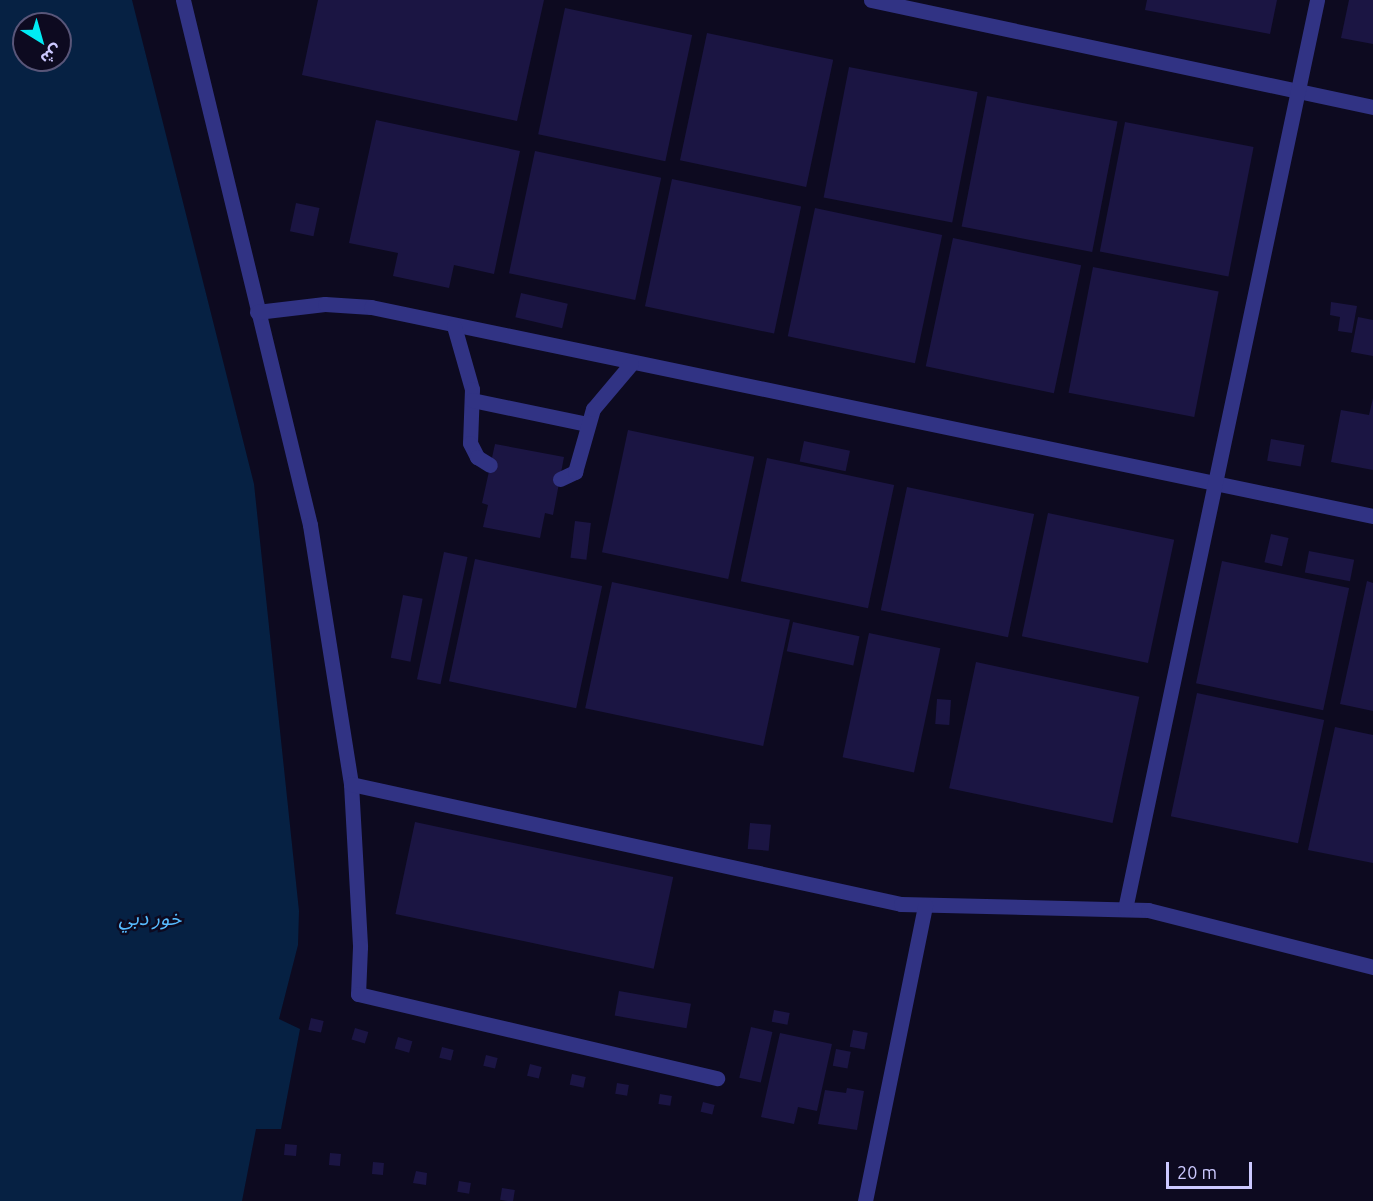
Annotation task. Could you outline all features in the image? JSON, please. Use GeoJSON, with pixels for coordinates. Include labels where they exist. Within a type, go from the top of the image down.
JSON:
{"type":"FeatureCollection","features":[{"type":"Feature","properties":{"kind":"lane"},"geometry":{"type":"LineString","coordinates":[[183,0],[310,525],[351,784],[360,947],[358,994],[717,1078]]}},
{"type":"Feature","properties":{"kind":"lane"},"geometry":{"type":"LineString","coordinates":[[871,0],[1373,106]]}},
{"type":"Feature","properties":{"kind":"lane"},"geometry":{"type":"LineString","coordinates":[[1125,909],[1317,0]]}},
{"type":"Feature","properties":{"kind":"lane"},"geometry":{"type":"LineString","coordinates":[[257,312],[340,304],[1373,516]]}},
{"type":"Feature","properties":{"kind":"lane"},"geometry":{"type":"LineString","coordinates":[[453,326],[470,380],[472,400],[470,443],[477,457],[490,465]]}},
{"type":"Feature","properties":{"kind":"lane"},"geometry":{"type":"LineString","coordinates":[[560,479],[571,476],[578,467],[587,424],[597,402],[631,364]]}},
{"type":"Feature","properties":{"kind":"lane"},"geometry":{"type":"LineString","coordinates":[[472,400],[587,424]]}},
{"type":"Feature","properties":{"kind":"lane"},"geometry":{"type":"LineString","coordinates":[[351,784],[880,900],[925,905],[1125,909],[1169,913],[1373,967]]}},
{"type":"Feature","properties":{"kind":"lane"},"geometry":{"type":"LineString","coordinates":[[865,1201],[925,905]]}},
{"type":"Feature","properties":{"kind":"water","name":"خور دبي"},"geometry":{"type":"Polygon","coordinates":[[[0,0],[132,0],[254,484],[299,911],[298,945],[279,1019],[300,1029],[281,1129],[256,1129],[242,1201],[0,1201],[0,0]]]}},
{"type":"Feature","properties":{"kind":"building"},"geometry":{"type":"Polygon","coordinates":[[[318,0],[544,0],[517,121],[302,75],[318,0]]]}},
{"type":"Feature","properties":{"kind":"building"},"geometry":{"type":"Polygon","coordinates":[[[1147,0],[1277,0],[1270,34],[1145,10],[1147,0]]]}},
{"type":"Feature","properties":{"kind":"building"},"geometry":{"type":"Polygon","coordinates":[[[1349,0],[1373,0],[1373,44],[1341,38],[1349,0]]]}},
{"type":"Feature","properties":{"kind":"building"},"geometry":{"type":"Polygon","coordinates":[[[565,8],[692,35],[665,161],[538,134],[565,8]]]}},
{"type":"Feature","properties":{"kind":"building"},"geometry":{"type":"Polygon","coordinates":[[[707,33],[833,60],[806,187],[680,160],[707,33]]]}},
{"type":"Feature","properties":{"kind":"building"},"geometry":{"type":"Polygon","coordinates":[[[849,67],[978,92],[952,223],[824,198],[849,67]]]}},
{"type":"Feature","properties":{"kind":"building"},"geometry":{"type":"Polygon","coordinates":[[[987,96],[1118,121],[1092,252],[962,227],[987,96]]]}},
{"type":"Feature","properties":{"kind":"building"},"geometry":{"type":"Polygon","coordinates":[[[376,120],[520,151],[494,274],[454,265],[449,288],[393,276],[398,253],[349,243],[376,120]]]}},
{"type":"Feature","properties":{"kind":"building"},"geometry":{"type":"Polygon","coordinates":[[[1125,122],[1254,147],[1228,277],[1100,252],[1125,122]]]}},
{"type":"Feature","properties":{"kind":"building"},"geometry":{"type":"Polygon","coordinates":[[[535,151],[661,178],[635,300],[509,273],[535,151]]]}},
{"type":"Feature","properties":{"kind":"building"},"geometry":{"type":"Polygon","coordinates":[[[672,179],[801,206],[774,334],[645,306],[672,179]]]}},
{"type":"Feature","properties":{"kind":"building"},"geometry":{"type":"Polygon","coordinates":[[[296,203],[319,208],[313,236],[290,231],[296,203]]]}},
{"type":"Feature","properties":{"kind":"building"},"geometry":{"type":"Polygon","coordinates":[[[815,208],[942,235],[915,363],[788,336],[815,208]]]}},
{"type":"Feature","properties":{"kind":"building"},"geometry":{"type":"Polygon","coordinates":[[[953,238],[1081,265],[1054,393],[926,366],[953,238]]]}},
{"type":"Feature","properties":{"kind":"building"},"geometry":{"type":"Polygon","coordinates":[[[1093,267],[1219,291],[1194,417],[1069,393],[1093,267]]]}},
{"type":"Feature","properties":{"kind":"building"},"geometry":{"type":"Polygon","coordinates":[[[521,293],[568,304],[562,328],[515,317],[521,293]]]}},
{"type":"Feature","properties":{"kind":"building"},"geometry":{"type":"Polygon","coordinates":[[[1331,302],[1357,306],[1352,333],[1338,331],[1340,317],[1330,315],[1331,302]]]}},
{"type":"Feature","properties":{"kind":"building"},"geometry":{"type":"Polygon","coordinates":[[[1358,317],[1373,320],[1373,356],[1351,352],[1358,317]]]}},
{"type":"Feature","properties":{"kind":"building"},"geometry":{"type":"Polygon","coordinates":[[[1373,398],[1373,470],[1331,462],[1341,410],[1369,415],[1373,398]]]}},
{"type":"Feature","properties":{"kind":"building"},"geometry":{"type":"Polygon","coordinates":[[[628,430],[754,457],[728,579],[602,552],[628,430]]]}},
{"type":"Feature","properties":{"kind":"building"},"geometry":{"type":"Polygon","coordinates":[[[1271,439],[1304,445],[1301,467],[1267,461],[1271,439]]]}},
{"type":"Feature","properties":{"kind":"building"},"geometry":{"type":"Polygon","coordinates":[[[804,441],[850,451],[846,471],[800,462],[804,441]]]}},
{"type":"Feature","properties":{"kind":"building"},"geometry":{"type":"Polygon","coordinates":[[[495,444],[564,457],[553,515],[545,513],[540,538],[483,527],[488,505],[482,503],[495,444]]]}},
{"type":"Feature","properties":{"kind":"building"},"geometry":{"type":"Polygon","coordinates":[[[767,458],[894,485],[868,608],[741,581],[767,458]]]}},
{"type":"Feature","properties":{"kind":"building"},"geometry":{"type":"Polygon","coordinates":[[[907,487],[1034,514],[1008,637],[881,610],[907,487]]]}},
{"type":"Feature","properties":{"kind":"building"},"geometry":{"type":"Polygon","coordinates":[[[1048,513],[1174,540],[1148,663],[1022,636],[1048,513]]]}},
{"type":"Feature","properties":{"kind":"building"},"geometry":{"type":"Polygon","coordinates":[[[575,521],[591,523],[586,560],[570,558],[575,521]]]}},
{"type":"Feature","properties":{"kind":"building"},"geometry":{"type":"Polygon","coordinates":[[[1271,534],[1289,538],[1282,566],[1264,562],[1271,534]]]}},
{"type":"Feature","properties":{"kind":"building"},"geometry":{"type":"Polygon","coordinates":[[[1309,551],[1354,560],[1350,581],[1305,573],[1309,551]]]}},
{"type":"Feature","properties":{"kind":"building"},"geometry":{"type":"Polygon","coordinates":[[[444,552],[467,557],[440,684],[417,679],[444,552]]]}},
{"type":"Feature","properties":{"kind":"building"},"geometry":{"type":"Polygon","coordinates":[[[475,559],[602,586],[576,708],[449,681],[475,559]]]}},
{"type":"Feature","properties":{"kind":"building"},"geometry":{"type":"Polygon","coordinates":[[[1222,561],[1349,588],[1323,710],[1196,683],[1222,561]]]}},
{"type":"Feature","properties":{"kind":"building"},"geometry":{"type":"Polygon","coordinates":[[[1367,581],[1373,583],[1373,711],[1340,704],[1367,581]]]}},
{"type":"Feature","properties":{"kind":"building"},"geometry":{"type":"Polygon","coordinates":[[[612,582],[790,620],[763,746],[585,708],[612,582]]]}},
{"type":"Feature","properties":{"kind":"building"},"geometry":{"type":"Polygon","coordinates":[[[403,595],[423,599],[410,662],[391,658],[403,595]]]}},
{"type":"Feature","properties":{"kind":"building"},"geometry":{"type":"Polygon","coordinates":[[[793,622],[860,636],[853,665],[787,651],[793,622]]]}},
{"type":"Feature","properties":{"kind":"building"},"geometry":{"type":"Polygon","coordinates":[[[869,633],[940,648],[914,772],[843,757],[869,633]]]}},
{"type":"Feature","properties":{"kind":"building"},"geometry":{"type":"Polygon","coordinates":[[[976,662],[1139,697],[1113,823],[949,788],[976,662]]]}},
{"type":"Feature","properties":{"kind":"building"},"geometry":{"type":"Polygon","coordinates":[[[1197,693],[1324,720],[1298,843],[1171,816],[1197,693]]]}},
{"type":"Feature","properties":{"kind":"building"},"geometry":{"type":"Polygon","coordinates":[[[937,699],[951,700],[949,725],[935,724],[937,699]]]}},
{"type":"Feature","properties":{"kind":"building"},"geometry":{"type":"Polygon","coordinates":[[[1335,727],[1373,735],[1373,863],[1308,850],[1335,727]]]}},
{"type":"Feature","properties":{"kind":"building"},"geometry":{"type":"Polygon","coordinates":[[[415,822],[673,877],[654,969],[395,914],[415,822]]]}},
{"type":"Feature","properties":{"kind":"building"},"geometry":{"type":"Polygon","coordinates":[[[750,823],[771,825],[769,851],[748,849],[750,823]]]}},
{"type":"Feature","properties":{"kind":"building"},"geometry":{"type":"Polygon","coordinates":[[[619,991],[691,1004],[687,1028],[615,1016],[619,991]]]}},
{"type":"Feature","properties":{"kind":"building"},"geometry":{"type":"Polygon","coordinates":[[[774,1010],[790,1013],[787,1025],[772,1022],[774,1010]]]}},
{"type":"Feature","properties":{"kind":"building"},"geometry":{"type":"Polygon","coordinates":[[[311,1018],[324,1021],[321,1033],[308,1030],[311,1018]]]}},
{"type":"Feature","properties":{"kind":"building"},"geometry":{"type":"Polygon","coordinates":[[[751,1027],[772,1032],[761,1083],[739,1078],[751,1027]]]}},
{"type":"Feature","properties":{"kind":"building"},"geometry":{"type":"Polygon","coordinates":[[[355,1028],[368,1032],[365,1044],[351,1039],[355,1028]]]}},
{"type":"Feature","properties":{"kind":"building"},"geometry":{"type":"Polygon","coordinates":[[[853,1030],[868,1033],[864,1050],[850,1047],[853,1030]]]}},
{"type":"Feature","properties":{"kind":"building"},"geometry":{"type":"Polygon","coordinates":[[[780,1033],[832,1044],[817,1111],[798,1107],[794,1124],[761,1117],[780,1033]]]}},
{"type":"Feature","properties":{"kind":"building"},"geometry":{"type":"Polygon","coordinates":[[[398,1037],[412,1041],[409,1053],[395,1049],[398,1037]]]}},
{"type":"Feature","properties":{"kind":"building"},"geometry":{"type":"Polygon","coordinates":[[[442,1047],[454,1050],[451,1061],[439,1058],[442,1047]]]}},
{"type":"Feature","properties":{"kind":"building"},"geometry":{"type":"Polygon","coordinates":[[[836,1049],[851,1052],[847,1069],[833,1066],[836,1049]]]}},
{"type":"Feature","properties":{"kind":"building"},"geometry":{"type":"Polygon","coordinates":[[[486,1055],[498,1058],[495,1069],[483,1066],[486,1055]]]}},
{"type":"Feature","properties":{"kind":"building"},"geometry":{"type":"Polygon","coordinates":[[[530,1064],[542,1067],[539,1079],[527,1076],[530,1064]]]}},
{"type":"Feature","properties":{"kind":"building"},"geometry":{"type":"Polygon","coordinates":[[[572,1074],[586,1077],[583,1088],[570,1085],[572,1074]]]}},
{"type":"Feature","properties":{"kind":"building"},"geometry":{"type":"Polygon","coordinates":[[[617,1083],[629,1085],[627,1096],[615,1094],[617,1083]]]}},
{"type":"Feature","properties":{"kind":"building"},"geometry":{"type":"Polygon","coordinates":[[[847,1088],[864,1091],[857,1130],[818,1124],[825,1090],[846,1093],[847,1088]]]}},
{"type":"Feature","properties":{"kind":"building"},"geometry":{"type":"Polygon","coordinates":[[[660,1094],[672,1096],[670,1106],[658,1104],[660,1094]]]}},
{"type":"Feature","properties":{"kind":"building"},"geometry":{"type":"Polygon","coordinates":[[[703,1102],[715,1105],[712,1115],[701,1112],[703,1102]]]}},
{"type":"Feature","properties":{"kind":"building"},"geometry":{"type":"Polygon","coordinates":[[[285,1144],[297,1145],[296,1156],[284,1155],[285,1144]]]}},
{"type":"Feature","properties":{"kind":"building"},"geometry":{"type":"Polygon","coordinates":[[[330,1153],[341,1154],[340,1166],[329,1165],[330,1153]]]}},
{"type":"Feature","properties":{"kind":"building"},"geometry":{"type":"Polygon","coordinates":[[[373,1162],[384,1163],[383,1175],[372,1174],[373,1162]]]}},
{"type":"Feature","properties":{"kind":"building"},"geometry":{"type":"Polygon","coordinates":[[[416,1171],[427,1173],[426,1185],[413,1183],[416,1171]]]}},
{"type":"Feature","properties":{"kind":"building"},"geometry":{"type":"Polygon","coordinates":[[[459,1181],[471,1183],[469,1194],[457,1192],[459,1181]]]}},
{"type":"Feature","properties":{"kind":"building"},"geometry":{"type":"Polygon","coordinates":[[[502,1188],[515,1190],[513,1201],[500,1200],[502,1188]]]}}]}
